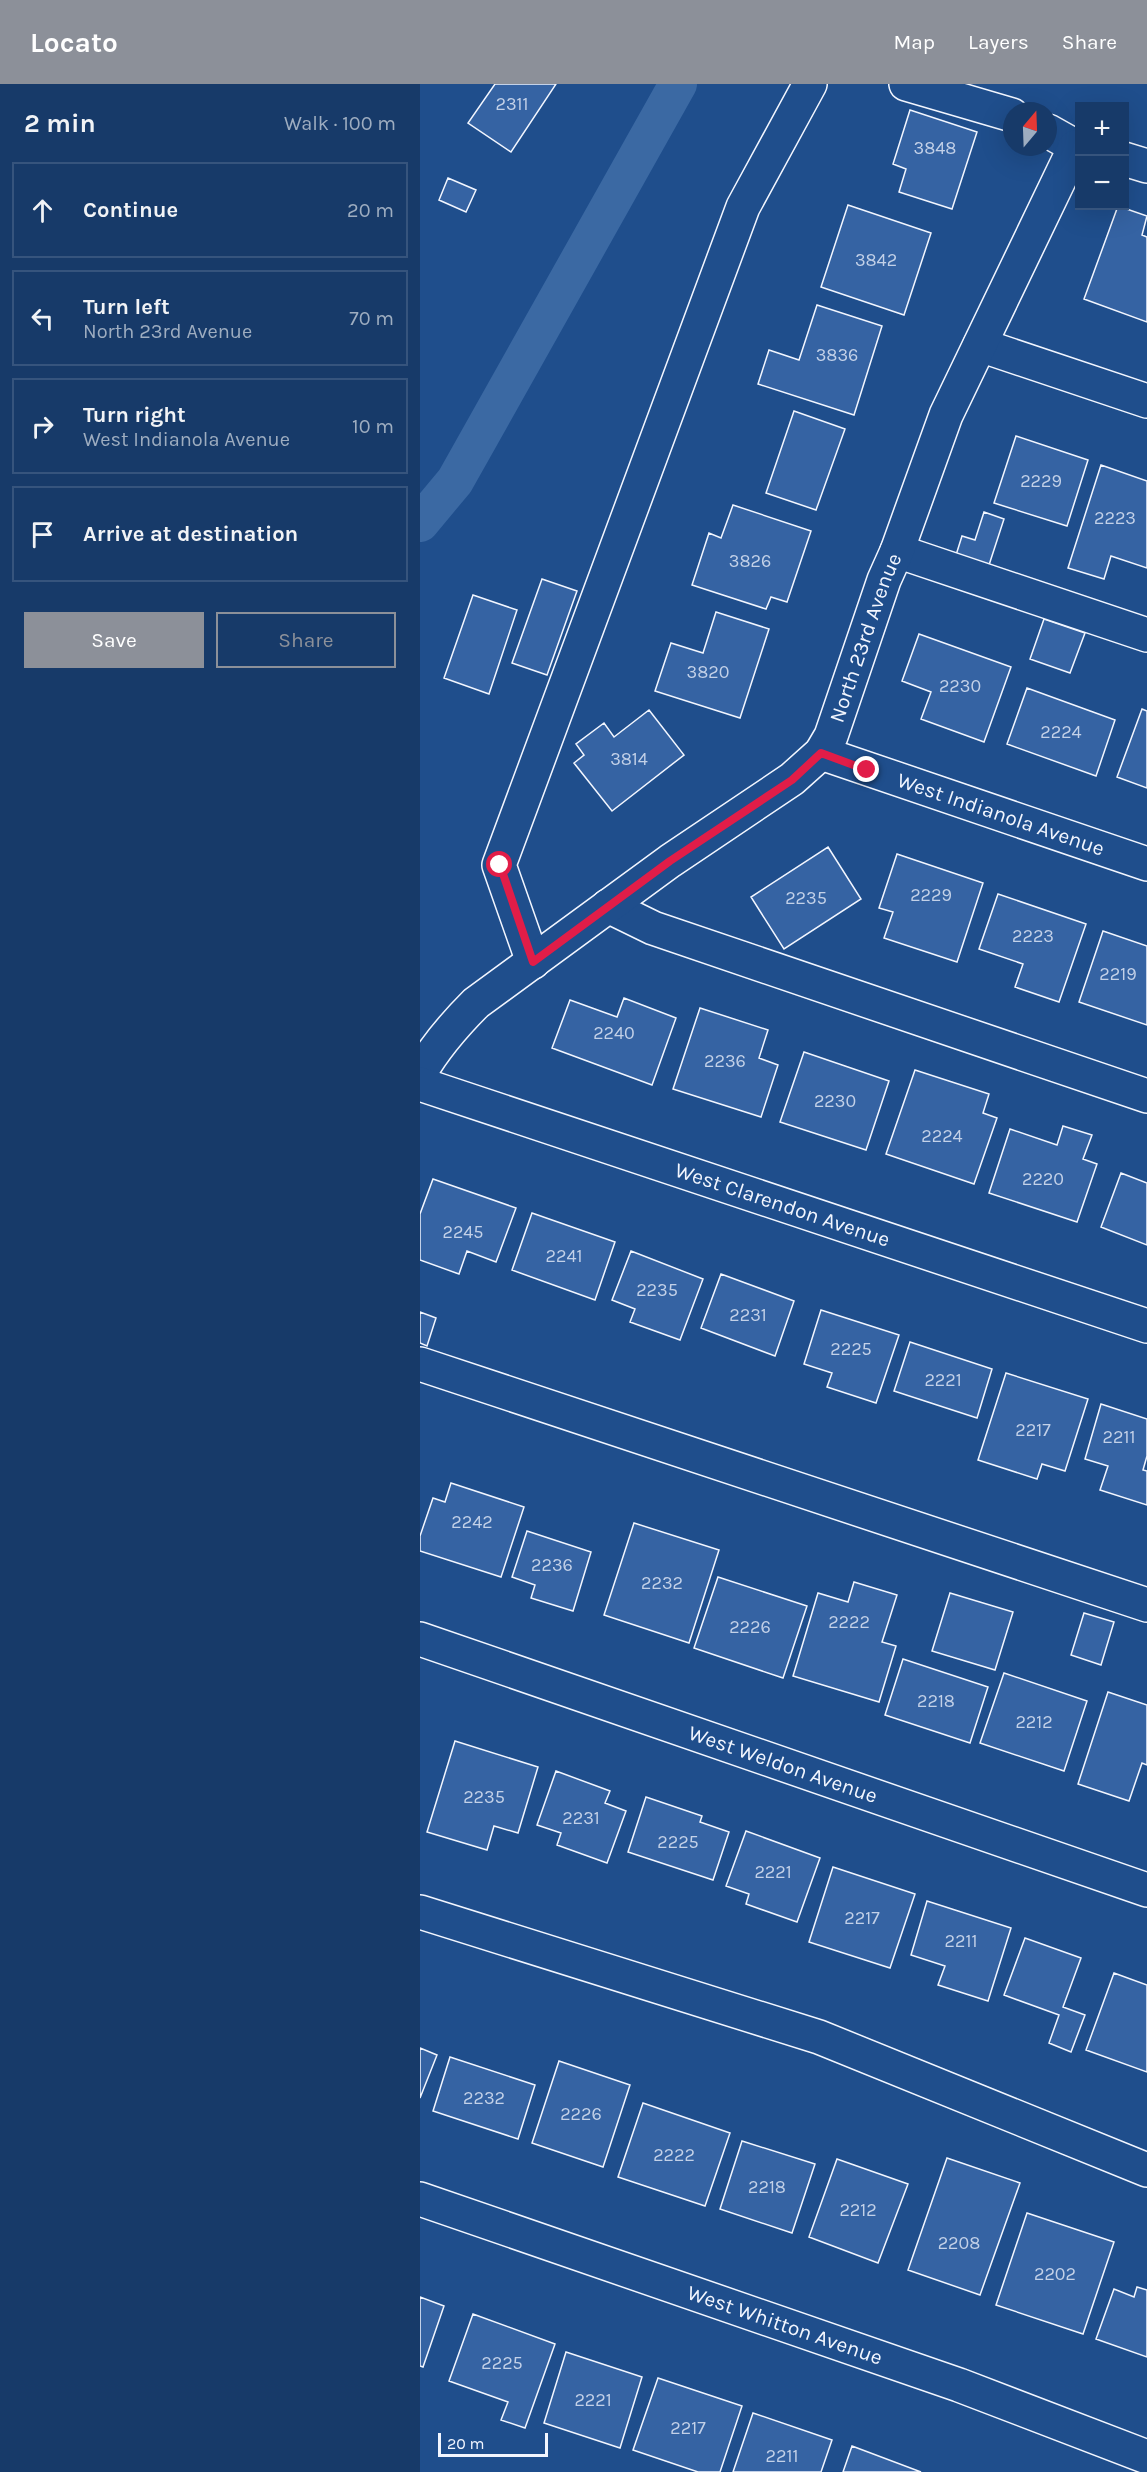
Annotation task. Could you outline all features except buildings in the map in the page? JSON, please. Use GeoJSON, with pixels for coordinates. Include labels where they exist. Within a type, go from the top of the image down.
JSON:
{"type":"FeatureCollection","features":[{"type":"Feature","properties":{"kind":"street"},"geometry":{"type":"LineString","coordinates":[[533,962],[500,865],[743,207],[810,84]]}},
{"type":"Feature","properties":{"kind":"street"},"geometry":{"type":"LineString","coordinates":[[906,84],[1003,112]]}},
{"type":"Feature","properties":{"kind":"street","name":"North 23rd Avenue"},"geometry":{"type":"LineString","coordinates":[[420,1073],[428,1059],[476,1003],[670,861],[792,780],[821,753],[831,736],[884,580],[897,551],[946,415],[980,345],[1068,142]]}},
{"type":"Feature","properties":{"kind":"street"},"geometry":{"type":"LineString","coordinates":[[1129,160],[1147,166]]}},
{"type":"Feature","properties":{"kind":"street"},"geometry":{"type":"LineString","coordinates":[[980,345],[1147,401]]}},
{"type":"Feature","properties":{"kind":"street"},"geometry":{"type":"LineString","coordinates":[[897,551],[1147,635]]}},
{"type":"Feature","properties":{"kind":"street","name":"West Indianola Avenue"},"geometry":{"type":"LineString","coordinates":[[821,753],[1147,864]]}},
{"type":"Feature","properties":{"kind":"street"},"geometry":{"type":"LineString","coordinates":[[608,906],[653,928],[1147,1096]]}},
{"type":"Feature","properties":{"kind":"street","name":"West Clarendon Avenue"},"geometry":{"type":"LineString","coordinates":[[420,1084],[1147,1326]]}},
{"type":"Feature","properties":{"kind":"street"},"geometry":{"type":"LineString","coordinates":[[420,1365],[1147,1605]]}},
{"type":"Feature","properties":{"kind":"street","name":"West Weldon Avenue"},"geometry":{"type":"LineString","coordinates":[[420,1639],[1147,1890]]}},
{"type":"Feature","properties":{"kind":"street"},"geometry":{"type":"LineString","coordinates":[[420,1912],[819,2037],[1147,2170]]}},
{"type":"Feature","properties":{"kind":"street","name":"West Whitton Avenue"},"geometry":{"type":"LineString","coordinates":[[420,2199],[959,2385],[1147,2457]]}},
{"type":"Feature","properties":{"kind":"waterway"},"geometry":{"type":"LineString","coordinates":[[420,523],[455,481],[678,84]]}},
{"type":"Feature","properties":{"kind":"route"},"geometry":{"type":"LineString","coordinates":[[500,865],[533,962],[670,861],[792,780],[821,753],[867,770]]}}]}
